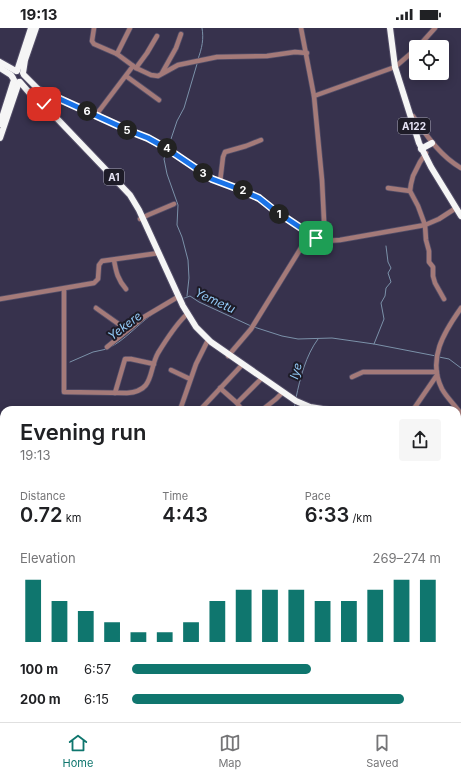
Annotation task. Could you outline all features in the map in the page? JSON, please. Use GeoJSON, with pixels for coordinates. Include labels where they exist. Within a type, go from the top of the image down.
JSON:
{"type":"FeatureCollection","features":[{"type":"Feature","properties":{"kind":"highway"},"geometry":{"type":"LineString","coordinates":[[17,81],[24,79],[20,72],[31,28]]}},
{"type":"Feature","properties":{"kind":"highway"},"geometry":{"type":"LineString","coordinates":[[0,138],[17,81],[14,74],[20,72],[36,28]]}},
{"type":"Feature","properties":{"kind":"highway","name":"A122"},"geometry":{"type":"LineString","coordinates":[[390,28],[396,66],[424,151],[460,210],[461,216]]}},
{"type":"Feature","properties":{"kind":"highway","name":"A122"},"geometry":{"type":"LineString","coordinates":[[393,28],[396,66],[424,151]]}},
{"type":"Feature","properties":{"kind":"highway","name":"A1"},"geometry":{"type":"LineString","coordinates":[[0,62],[20,72],[38,88],[44,104],[125,189],[135,202],[185,316],[199,335],[301,406]]}},
{"type":"Feature","properties":{"kind":"highway","name":"A1"},"geometry":{"type":"LineString","coordinates":[[0,68],[9,73],[124,192],[141,218]]}},
{"type":"Feature","properties":{"kind":"highway"},"geometry":{"type":"LineString","coordinates":[[0,124],[13,93]]}},
{"type":"Feature","properties":{"kind":"highway"},"geometry":{"type":"LineString","coordinates":[[424,151],[432,143]]}},
{"type":"Feature","properties":{"kind":"highway","name":"A1"},"geometry":{"type":"LineString","coordinates":[[178,299],[190,319],[200,332],[211,342],[260,380],[305,406]]}},
{"type":"Feature","properties":{"kind":"street"},"geometry":{"type":"LineString","coordinates":[[94,28],[92,41],[94,44],[117,54],[135,67],[151,75],[158,76],[178,65],[226,56],[267,56],[295,52],[307,53]]}},
{"type":"Feature","properties":{"kind":"street"},"geometry":{"type":"LineString","coordinates":[[117,54],[130,28]]}},
{"type":"Feature","properties":{"kind":"street"},"geometry":{"type":"LineString","coordinates":[[301,28],[314,96],[324,211],[325,241]]}},
{"type":"Feature","properties":{"kind":"street"},"geometry":{"type":"LineString","coordinates":[[424,40],[435,28]]}},
{"type":"Feature","properties":{"kind":"street"},"geometry":{"type":"LineString","coordinates":[[162,74],[176,48],[181,34]]}},
{"type":"Feature","properties":{"kind":"street"},"geometry":{"type":"LineString","coordinates":[[96,115],[126,76],[147,53],[157,36]]}},
{"type":"Feature","properties":{"kind":"street"},"geometry":{"type":"LineString","coordinates":[[314,96],[396,66],[409,55]]}},
{"type":"Feature","properties":{"kind":"street"},"geometry":{"type":"LineString","coordinates":[[126,76],[159,100]]}},
{"type":"Feature","properties":{"kind":"street"},"geometry":{"type":"LineString","coordinates":[[38,88],[166,148],[207,176],[259,198],[309,235],[325,241],[340,240],[424,225],[460,210]]}},
{"type":"Feature","properties":{"kind":"street"},"geometry":{"type":"LineString","coordinates":[[44,104],[45,97],[51,95]]}},
{"type":"Feature","properties":{"kind":"street"},"geometry":{"type":"LineString","coordinates":[[413,116],[432,143],[461,168]]}},
{"type":"Feature","properties":{"kind":"street"},"geometry":{"type":"LineString","coordinates":[[220,182],[225,152],[261,140]]}},
{"type":"Feature","properties":{"kind":"street"},"geometry":{"type":"LineString","coordinates":[[424,151],[413,176],[410,191],[418,206],[424,225],[429,251],[429,262],[433,267],[435,283],[444,299]]}},
{"type":"Feature","properties":{"kind":"street"},"geometry":{"type":"LineString","coordinates":[[388,188],[410,191]]}},
{"type":"Feature","properties":{"kind":"street"},"geometry":{"type":"LineString","coordinates":[[141,218],[174,204]]}},
{"type":"Feature","properties":{"kind":"street"},"geometry":{"type":"LineString","coordinates":[[228,356],[252,327],[309,235]]}},
{"type":"Feature","properties":{"kind":"street"},"geometry":{"type":"LineString","coordinates":[[0,299],[97,282],[100,262],[157,253]]}},
{"type":"Feature","properties":{"kind":"street"},"geometry":{"type":"LineString","coordinates":[[114,260],[119,282],[126,289]]}},
{"type":"Feature","properties":{"kind":"street"},"geometry":{"type":"LineString","coordinates":[[64,289],[64,392],[133,392],[143,389],[151,377],[154,364],[159,353],[185,316]]}},
{"type":"Feature","properties":{"kind":"street"},"geometry":{"type":"LineString","coordinates":[[107,347],[157,308],[178,299]]}},
{"type":"Feature","properties":{"kind":"street"},"geometry":{"type":"LineString","coordinates":[[96,308],[127,330]]}},
{"type":"Feature","properties":{"kind":"street"},"geometry":{"type":"LineString","coordinates":[[455,406],[442,389],[437,374],[436,356],[446,330],[461,308]]}},
{"type":"Feature","properties":{"kind":"street"},"geometry":{"type":"LineString","coordinates":[[181,406],[196,364],[207,342]]}},
{"type":"Feature","properties":{"kind":"street"},"geometry":{"type":"LineString","coordinates":[[114,392],[125,359],[154,364]]}},
{"type":"Feature","properties":{"kind":"street"},"geometry":{"type":"LineString","coordinates":[[204,406],[241,366]]}},
{"type":"Feature","properties":{"kind":"street"},"geometry":{"type":"LineString","coordinates":[[171,370],[190,379]]}},
{"type":"Feature","properties":{"kind":"street"},"geometry":{"type":"LineString","coordinates":[[352,377],[363,372],[437,374]]}},
{"type":"Feature","properties":{"kind":"street"},"geometry":{"type":"LineString","coordinates":[[416,406],[437,374]]}},
{"type":"Feature","properties":{"kind":"street"},"geometry":{"type":"LineString","coordinates":[[237,403],[260,380]]}},
{"type":"Feature","properties":{"kind":"street"},"geometry":{"type":"LineString","coordinates":[[220,388],[239,406]]}},
{"type":"Feature","properties":{"kind":"street"},"geometry":{"type":"LineString","coordinates":[[267,406],[282,393]]}},
{"type":"Feature","properties":{"kind":"waterway","name":"Yemetu"},"geometry":{"type":"LineString","coordinates":[[198,59],[202,44],[202,28]]}},
{"type":"Feature","properties":{"kind":"waterway","name":"Yemetu"},"geometry":{"type":"LineString","coordinates":[[168,148],[177,121],[184,108],[197,64]]}},
{"type":"Feature","properties":{"kind":"waterway","name":"Yemetu"},"geometry":{"type":"LineString","coordinates":[[167,151],[164,159],[167,174],[178,205],[177,225],[188,260],[189,278],[187,296]]}},
{"type":"Feature","properties":{"kind":"waterway"},"geometry":{"type":"LineString","coordinates":[[374,344],[384,319],[381,303],[385,296],[386,288],[391,282],[388,273],[391,268],[388,262],[386,246]]}},
{"type":"Feature","properties":{"kind":"waterway","name":"Yemetu"},"geometry":{"type":"LineString","coordinates":[[182,299],[190,296],[199,302],[251,326]]}},
{"type":"Feature","properties":{"kind":"waterway","name":"Yekere"},"geometry":{"type":"LineString","coordinates":[[110,347],[115,345],[153,314]]}},
{"type":"Feature","properties":{"kind":"waterway","name":"Yemetu"},"geometry":{"type":"LineString","coordinates":[[254,327],[282,336],[298,339],[332,338],[374,344],[436,356]]}},
{"type":"Feature","properties":{"kind":"waterway","name":"Iye"},"geometry":{"type":"LineString","coordinates":[[296,398],[307,359],[318,339]]}},
{"type":"Feature","properties":{"kind":"waterway","name":"Yekere"},"geometry":{"type":"LineString","coordinates":[[70,362],[93,352],[107,349]]}},
{"type":"Feature","properties":{"kind":"waterway","name":"Yemetu"},"geometry":{"type":"LineString","coordinates":[[439,357],[449,359],[461,368]]}},
{"type":"Feature","properties":{"kind":"route"},"geometry":{"type":"LineString","coordinates":[[44,104],[45,97],[51,95],[148,138],[171,151],[212,179],[259,198],[309,235],[316,238]]}}]}
